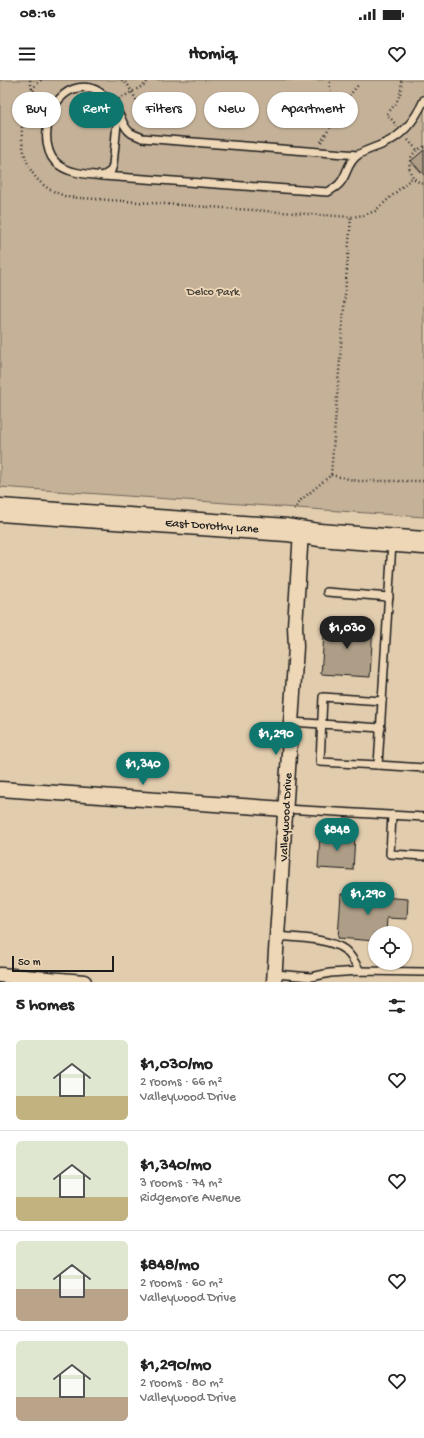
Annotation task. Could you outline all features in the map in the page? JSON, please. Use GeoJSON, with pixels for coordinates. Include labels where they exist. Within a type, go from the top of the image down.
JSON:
{"type":"FeatureCollection","features":[{"type":"Feature","properties":{"kind":"main road","name":"East Dorothy Lane"},"geometry":{"type":"LineString","coordinates":[[0,510],[287,530],[319,535],[424,543]]}},
{"type":"Feature","properties":{"kind":"street","name":"Valleywood Drive"},"geometry":{"type":"LineString","coordinates":[[274,978],[296,647],[295,626],[301,532]]}},
{"type":"Feature","properties":{"kind":"street"},"geometry":{"type":"LineString","coordinates":[[0,789],[285,810]]}},
{"type":"Feature","properties":{"kind":"street"},"geometry":{"type":"LineString","coordinates":[[0,975],[75,982]]}},
{"type":"Feature","properties":{"kind":"lane"},"geometry":{"type":"LineString","coordinates":[[61,94],[70,88],[79,87],[93,88],[100,92]]}},
{"type":"Feature","properties":{"kind":"lane"},"geometry":{"type":"LineString","coordinates":[[48,128],[47,140],[49,154],[53,160],[67,170],[103,176],[328,192],[341,183],[346,170],[358,155],[385,143],[402,132],[419,111],[424,100]]}},
{"type":"Feature","properties":{"kind":"lane"},"geometry":{"type":"LineString","coordinates":[[124,124],[131,133],[142,138],[358,155]]}},
{"type":"Feature","properties":{"kind":"lane"},"geometry":{"type":"LineString","coordinates":[[103,176],[111,171],[113,165],[117,128]]}},
{"type":"Feature","properties":{"kind":"lane"},"geometry":{"type":"LineString","coordinates":[[378,766],[392,541]]}},
{"type":"Feature","properties":{"kind":"lane"},"geometry":{"type":"LineString","coordinates":[[327,592],[389,597]]}},
{"type":"Feature","properties":{"kind":"lane"},"geometry":{"type":"LineString","coordinates":[[382,701],[323,697],[320,762],[424,768]]}},
{"type":"Feature","properties":{"kind":"lane"},"geometry":{"type":"LineString","coordinates":[[291,722],[381,728]]}},
{"type":"Feature","properties":{"kind":"lane"},"geometry":{"type":"LineString","coordinates":[[285,810],[424,817]]}},
{"type":"Feature","properties":{"kind":"lane"},"geometry":{"type":"LineString","coordinates":[[392,815],[390,854],[424,856]]}},
{"type":"Feature","properties":{"kind":"lane"},"geometry":{"type":"LineString","coordinates":[[277,936],[333,944],[345,950],[360,970]]}},
{"type":"Feature","properties":{"kind":"lane"},"geometry":{"type":"LineString","coordinates":[[274,978],[311,977],[320,979],[340,972],[360,970],[424,972]]}},
{"type":"Feature","properties":{"kind":"path"},"geometry":{"type":"LineString","coordinates":[[30,80],[32,90],[35,92]]}},
{"type":"Feature","properties":{"kind":"path"},"geometry":{"type":"LineString","coordinates":[[122,80],[133,92],[146,84],[148,80]]}},
{"type":"Feature","properties":{"kind":"path"},"geometry":{"type":"LineString","coordinates":[[330,80],[329,85],[330,92]]}},
{"type":"Feature","properties":{"kind":"path"},"geometry":{"type":"LineString","coordinates":[[397,126],[387,114],[398,101],[401,92],[400,80]]}},
{"type":"Feature","properties":{"kind":"path"},"geometry":{"type":"LineString","coordinates":[[352,92],[358,84]]}},
{"type":"Feature","properties":{"kind":"path"},"geometry":{"type":"LineString","coordinates":[[316,151],[330,128]]}},
{"type":"Feature","properties":{"kind":"path"},"geometry":{"type":"LineString","coordinates":[[406,137],[417,150]]}},
{"type":"Feature","properties":{"kind":"path"},"geometry":{"type":"LineString","coordinates":[[424,147],[417,150],[412,155],[409,166],[413,177],[417,181],[424,184]]}},
{"type":"Feature","properties":{"kind":"path"},"geometry":{"type":"LineString","coordinates":[[294,510],[301,500],[331,475],[350,217],[376,211],[413,177]]}},
{"type":"Feature","properties":{"kind":"path"},"geometry":{"type":"LineString","coordinates":[[331,475],[358,481],[424,482]]}},
{"type":"Feature","properties":{"kind":"green space","name":"Delco Park"},"geometry":{"type":"Polygon","coordinates":[[[0,80],[424,80],[424,517],[0,487],[0,80]]]}},
{"type":"Feature","properties":{"kind":"building"},"geometry":{"type":"Polygon","coordinates":[[[424,150],[424,175],[411,161],[424,150]]]}},
{"type":"Feature","properties":{"kind":"building"},"geometry":{"type":"Polygon","coordinates":[[[325,622],[373,625],[370,677],[321,674],[325,622]]]}},
{"type":"Feature","properties":{"kind":"building"},"geometry":{"type":"Polygon","coordinates":[[[320,835],[355,836],[353,870],[318,868],[320,835]]]}},
{"type":"Feature","properties":{"kind":"building"},"geometry":{"type":"Polygon","coordinates":[[[341,894],[408,899],[407,919],[387,918],[386,926],[368,926],[368,940],[338,938],[341,894]]]}}]}
